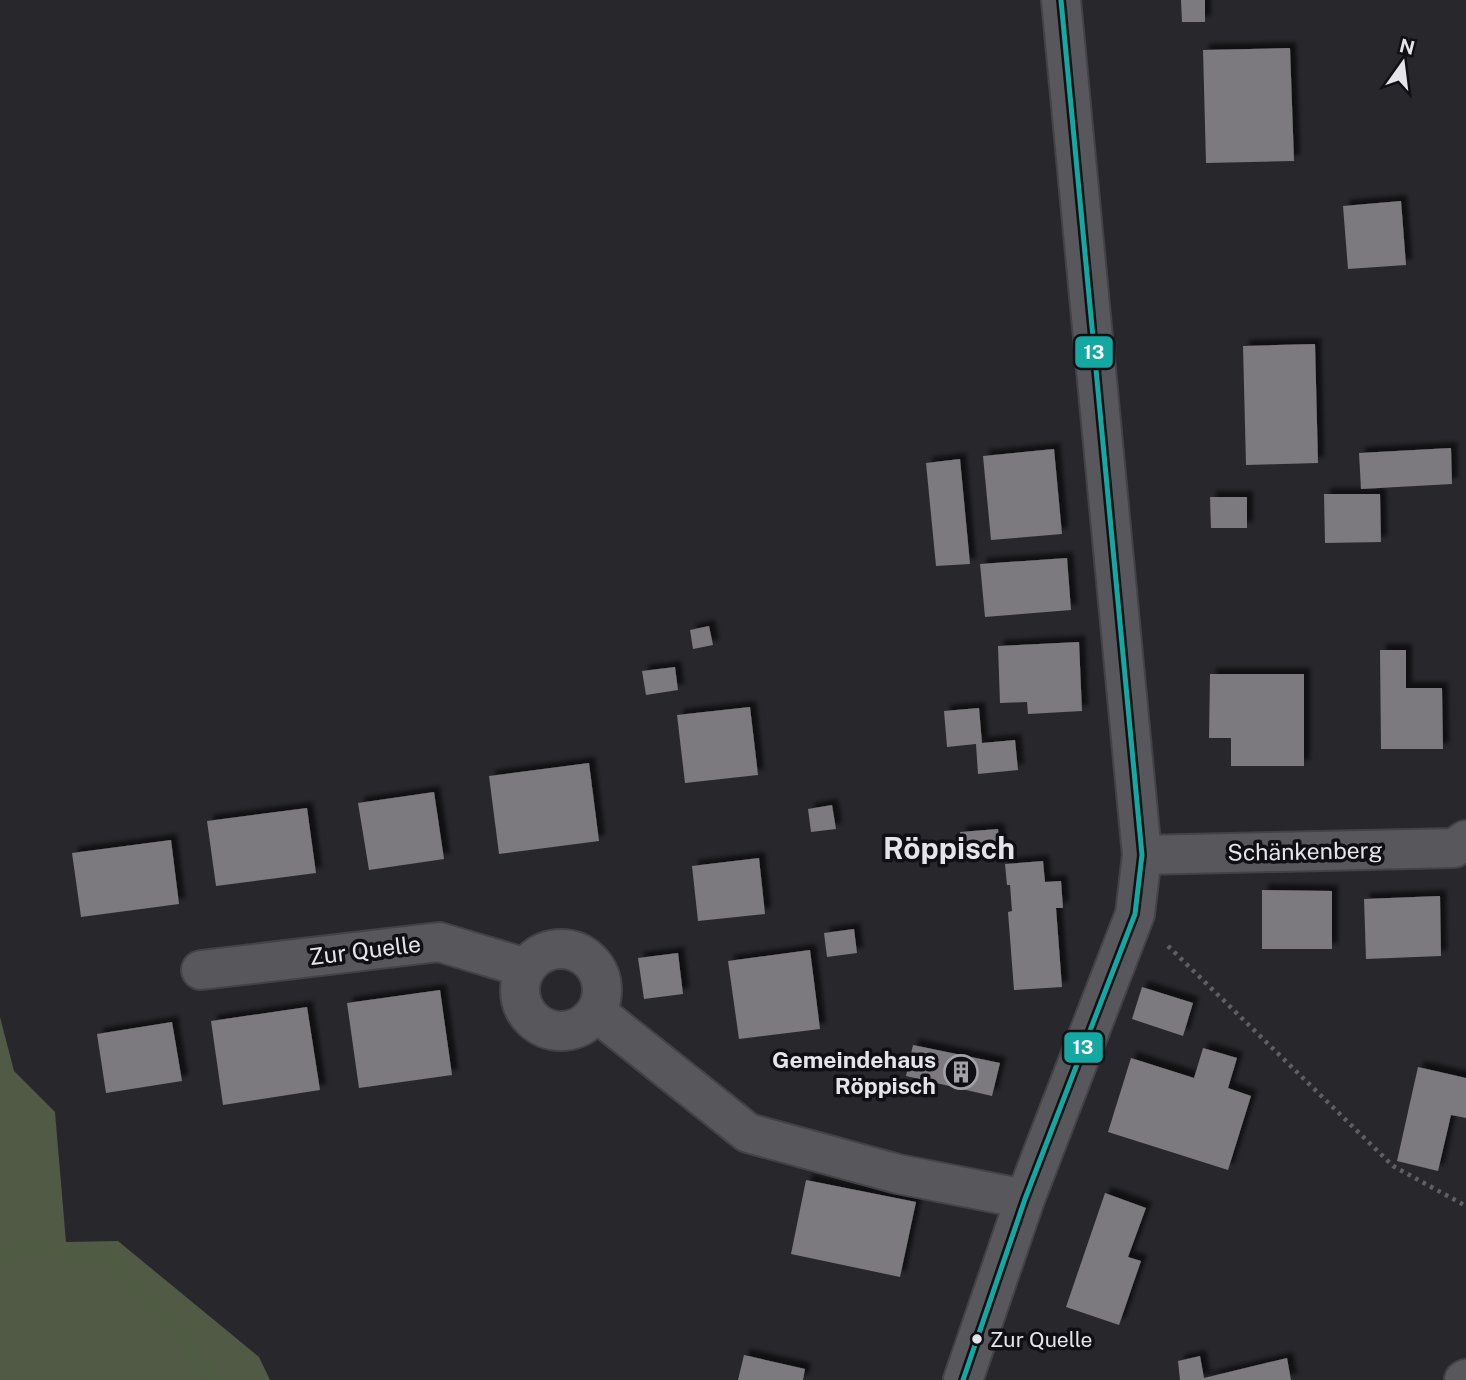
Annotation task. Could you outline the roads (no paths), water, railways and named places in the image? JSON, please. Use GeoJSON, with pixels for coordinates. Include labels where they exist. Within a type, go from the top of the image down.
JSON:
{"type":"FeatureCollection","features":[{"type":"Feature","properties":{"kind":"street"},"geometry":{"type":"LineString","coordinates":[[963,1380],[1025,1199],[1135,914],[1142,855],[1061,0]]}},
{"type":"Feature","properties":{"kind":"street","name":"Schänkenberg"},"geometry":{"type":"LineString","coordinates":[[1142,855],[1454,848],[1466,841]]}},
{"type":"Feature","properties":{"kind":"street","name":"Zur Quelle"},"geometry":{"type":"LineString","coordinates":[[201,970],[439,942],[526,968]]}},
{"type":"Feature","properties":{"kind":"street"},"geometry":{"type":"LineString","coordinates":[[558,948],[584,954],[594,963],[603,988],[596,1013],[573,1030],[545,1028],[533,1020],[520,996],[526,968],[535,958],[558,948]]}},
{"type":"Feature","properties":{"kind":"street"},"geometry":{"type":"LineString","coordinates":[[596,1013],[748,1133],[898,1174],[1025,1199]]}},
{"type":"Feature","properties":{"kind":"waterway"},"geometry":{"type":"LineString","coordinates":[[0,1257],[22,1248],[112,1258],[217,1380]]}},
{"type":"Feature","properties":{"kind":"place","name":"Gemeindehaus Röppisch"},"geometry":{"type":"Point","coordinates":[961,1072]}},
{"type":"Feature","properties":{"kind":"place","name":"Zur Quelle"},"geometry":{"type":"Point","coordinates":[977,1339]}},
{"type":"Feature","properties":{"kind":"district","name":"Röppisch"},"geometry":{"type":"Point","coordinates":[949,848]}}]}
